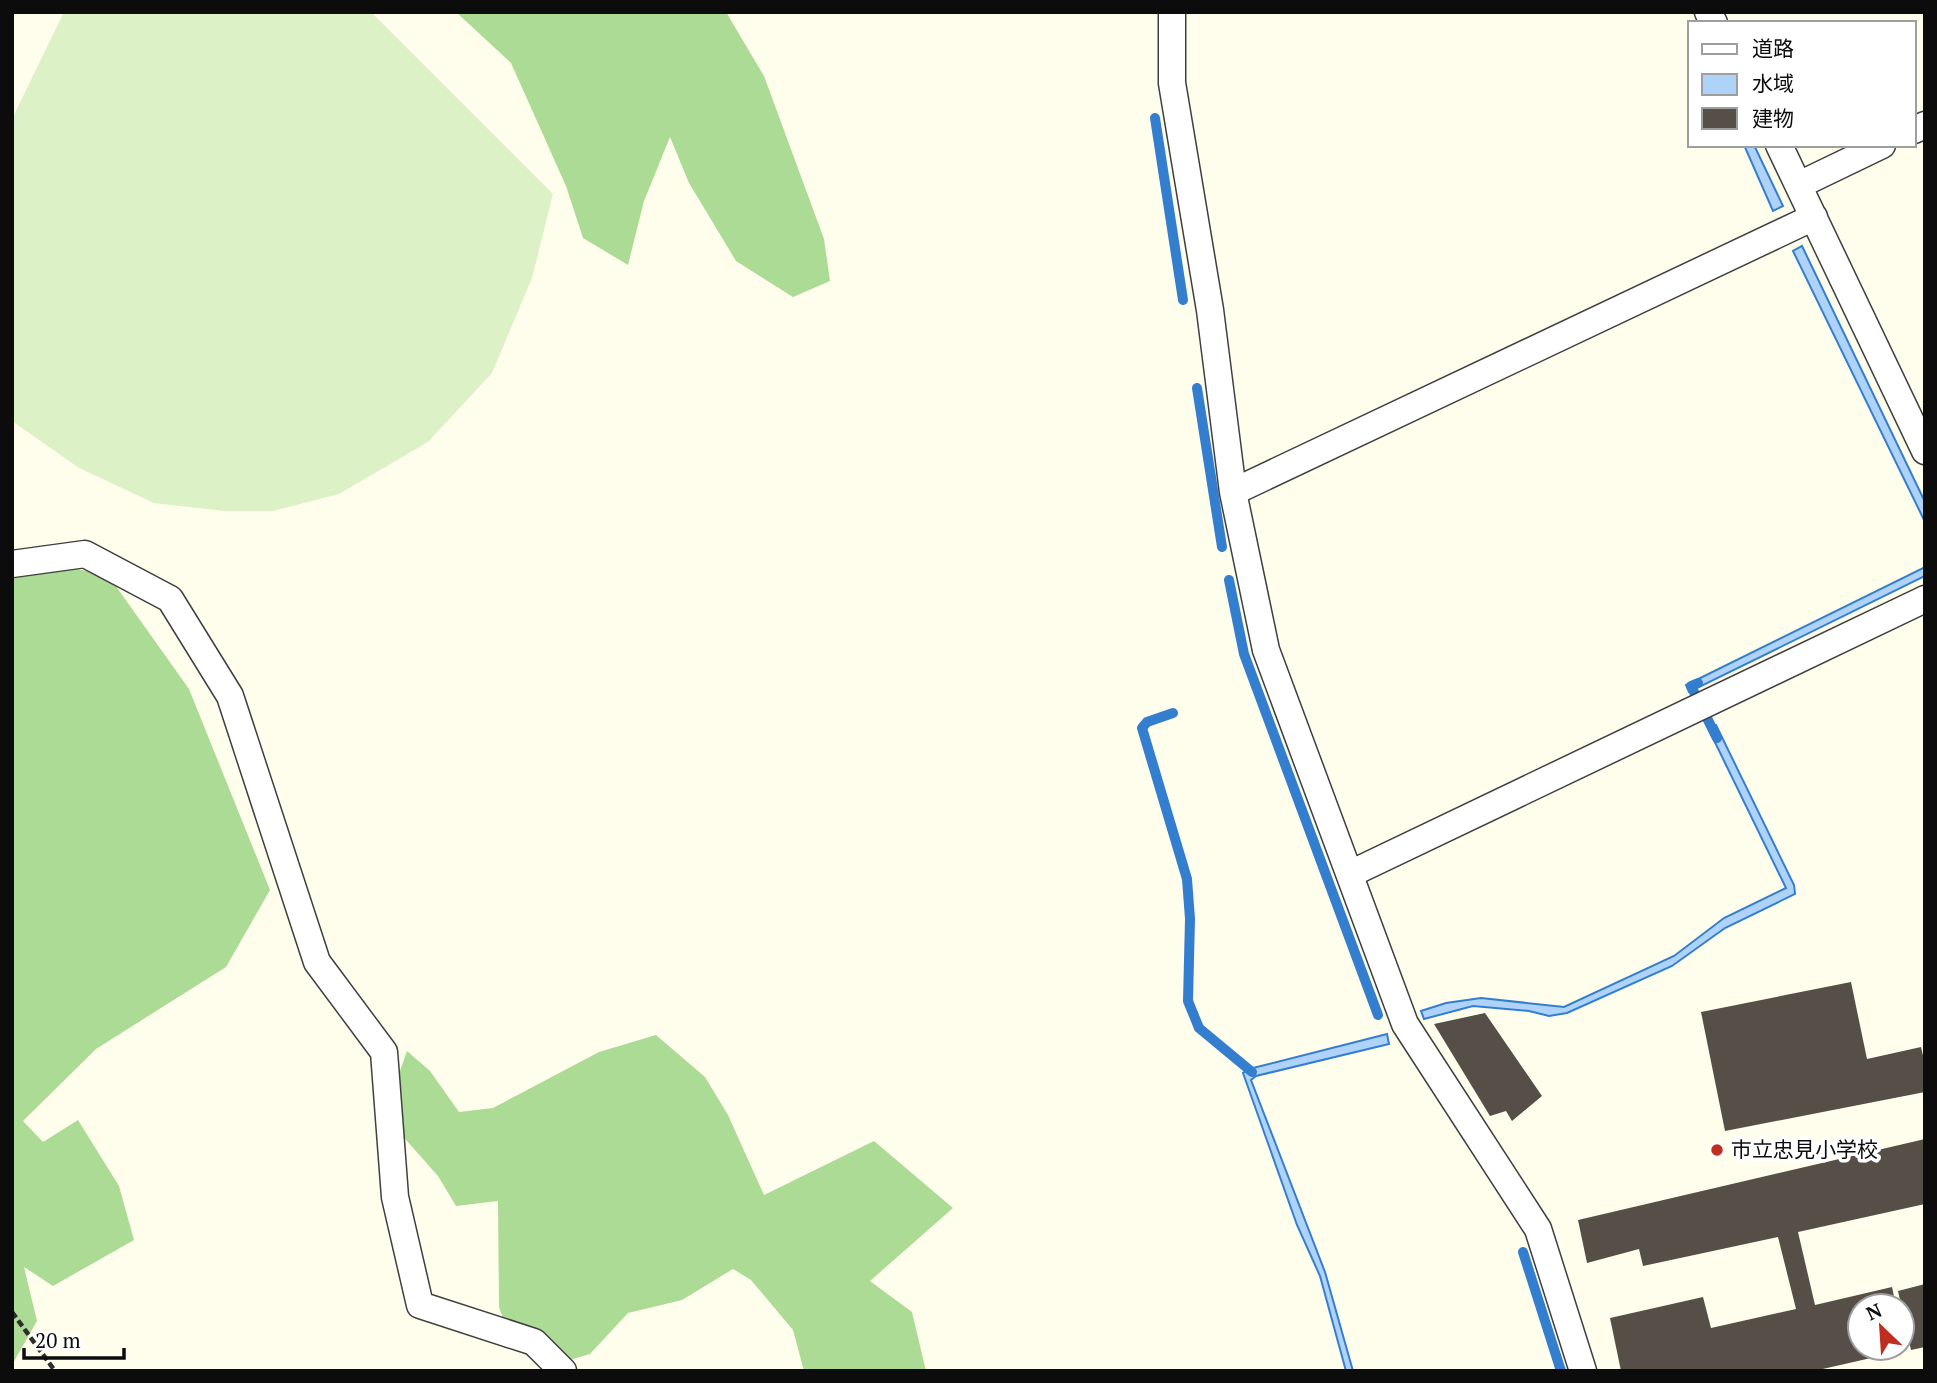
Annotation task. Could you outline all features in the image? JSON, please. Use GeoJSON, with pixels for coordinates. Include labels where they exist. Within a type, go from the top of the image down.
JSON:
{"type":"FeatureCollection","features":[{"type":"Feature","properties":{"kind":"street"},"geometry":{"type":"LineString","coordinates":[[1172,12],[1171,83],[1210,310],[1233,492],[1266,650],[1405,1024],[1538,1229],[1583,1371]]}},
{"type":"Feature","properties":{"kind":"street"},"geometry":{"type":"LineString","coordinates":[[1780,147],[1925,451]]}},
{"type":"Feature","properties":{"kind":"street"},"geometry":{"type":"LineString","coordinates":[[1799,185],[1878,147]]}},
{"type":"Feature","properties":{"kind":"street"},"geometry":{"type":"LineString","coordinates":[[1233,492],[1814,216]]}},
{"type":"Feature","properties":{"kind":"street"},"geometry":{"type":"LineString","coordinates":[[12,564],[85,554],[170,599],[230,696],[317,962],[384,1052],[395,1197],[420,1305],[534,1342],[563,1371]]}},
{"type":"Feature","properties":{"kind":"street"},"geometry":{"type":"LineString","coordinates":[[1350,874],[1925,599]]}},
{"type":"Feature","properties":{"kind":"path"},"geometry":{"type":"LineString","coordinates":[[12,1312],[55,1371]]}},
{"type":"Feature","properties":{"kind":"green space"},"geometry":{"type":"Polygon","coordinates":[[[64,12],[371,12],[553,194],[532,278],[492,373],[428,442],[339,494],[273,511],[224,511],[154,503],[79,468],[12,421],[12,119],[64,12]]]}},
{"type":"Feature","properties":{"kind":"green space"},"geometry":{"type":"Polygon","coordinates":[[[456,12],[726,12],[764,76],[824,239],[830,281],[793,297],[736,261],[689,183],[670,137],[644,201],[628,265],[583,238],[566,186],[511,63],[456,12]]]}},
{"type":"Feature","properties":{"kind":"green space"},"geometry":{"type":"Polygon","coordinates":[[[12,557],[108,575],[189,689],[270,890],[226,967],[96,1049],[23,1121],[43,1142],[78,1120],[119,1186],[134,1240],[53,1286],[24,1267],[37,1321],[12,1365],[12,557]]]}},
{"type":"Feature","properties":{"kind":"green space"},"geometry":{"type":"Polygon","coordinates":[[[656,1035],[705,1077],[728,1115],[764,1195],[874,1141],[953,1208],[870,1281],[912,1312],[926,1371],[804,1371],[793,1330],[751,1280],[733,1269],[682,1300],[628,1313],[590,1354],[542,1368],[512,1344],[499,1307],[498,1201],[456,1206],[438,1176],[399,1132],[390,1099],[407,1051],[430,1071],[459,1112],[493,1108],[599,1052],[656,1035]]]}},
{"type":"Feature","properties":{"kind":"water"},"geometry":{"type":"Polygon","coordinates":[[[1745,147],[1755,147],[1783,206],[1773,211],[1745,147]]]}},
{"type":"Feature","properties":{"kind":"water"},"geometry":{"type":"Polygon","coordinates":[[[1802,246],[1925,502],[1925,522],[1793,251],[1802,246]]]}},
{"type":"Feature","properties":{"kind":"water"},"geometry":{"type":"Polygon","coordinates":[[[1925,567],[1925,576],[1689,692],[1686,685],[1925,567]]]}},
{"type":"Feature","properties":{"kind":"water"},"geometry":{"type":"Polygon","coordinates":[[[1716,725],[1794,885],[1795,894],[1725,928],[1672,966],[1567,1013],[1549,1016],[1529,1011],[1473,1006],[1424,1019],[1421,1011],[1446,1003],[1481,998],[1564,1007],[1674,956],[1724,918],[1786,888],[1708,728],[1716,725]]]}},
{"type":"Feature","properties":{"kind":"water"},"geometry":{"type":"Polygon","coordinates":[[[1387,1034],[1389,1044],[1256,1076],[1251,1080],[1325,1272],[1353,1371],[1346,1371],[1320,1276],[1297,1225],[1243,1073],[1249,1069],[1387,1034]]]}},
{"type":"Feature","properties":{"kind":"building"},"geometry":{"type":"Polygon","coordinates":[[[1851,982],[1867,1059],[1921,1047],[1925,1064],[1925,1092],[1725,1131],[1701,1012],[1851,982]]]}},
{"type":"Feature","properties":{"kind":"building"},"geometry":{"type":"Polygon","coordinates":[[[1485,1013],[1542,1096],[1512,1121],[1506,1111],[1490,1116],[1434,1024],[1485,1013]]]}},
{"type":"Feature","properties":{"kind":"building"},"geometry":{"type":"Polygon","coordinates":[[[1925,1139],[1925,1204],[1798,1232],[1815,1305],[1846,1298],[1846,1362],[1853,1362],[1814,1371],[1621,1371],[1610,1318],[1703,1297],[1711,1328],[1796,1309],[1778,1237],[1643,1266],[1639,1249],[1587,1263],[1578,1220],[1925,1139]]]}},
{"type":"Feature","properties":{"kind":"building"},"geometry":{"type":"Polygon","coordinates":[[[1925,1284],[1925,1347],[1916,1349],[1916,1292],[1898,1291],[1925,1284]]]}},
{"type":"Feature","properties":{"kind":"building"},"geometry":{"type":"Polygon","coordinates":[[[1892,1287],[1893,1292],[1871,1292],[1892,1287]]]}},
{"type":"Feature","properties":{"kind":"waterway"},"geometry":{"type":"LineString","coordinates":[[1155,118],[1183,300]]}},
{"type":"Feature","properties":{"kind":"waterway"},"geometry":{"type":"LineString","coordinates":[[1197,388],[1222,547]]}},
{"type":"Feature","properties":{"kind":"waterway"},"geometry":{"type":"LineString","coordinates":[[1229,580],[1244,654],[1378,1015]]}},
{"type":"Feature","properties":{"kind":"waterway"},"geometry":{"type":"LineString","coordinates":[[1698,683],[1691,686],[1717,738]]}},
{"type":"Feature","properties":{"kind":"waterway"},"geometry":{"type":"LineString","coordinates":[[1173,713],[1147,722],[1142,728],[1187,879],[1190,919],[1188,1001],[1199,1028],[1252,1072]]}},
{"type":"Feature","properties":{"kind":"waterway"},"geometry":{"type":"LineString","coordinates":[[1523,1252],[1561,1371]]}},
{"type":"Feature","properties":{"kind":"place","name":"市立忠見小学校"},"geometry":{"type":"Point","coordinates":[1717,1150]}}]}
